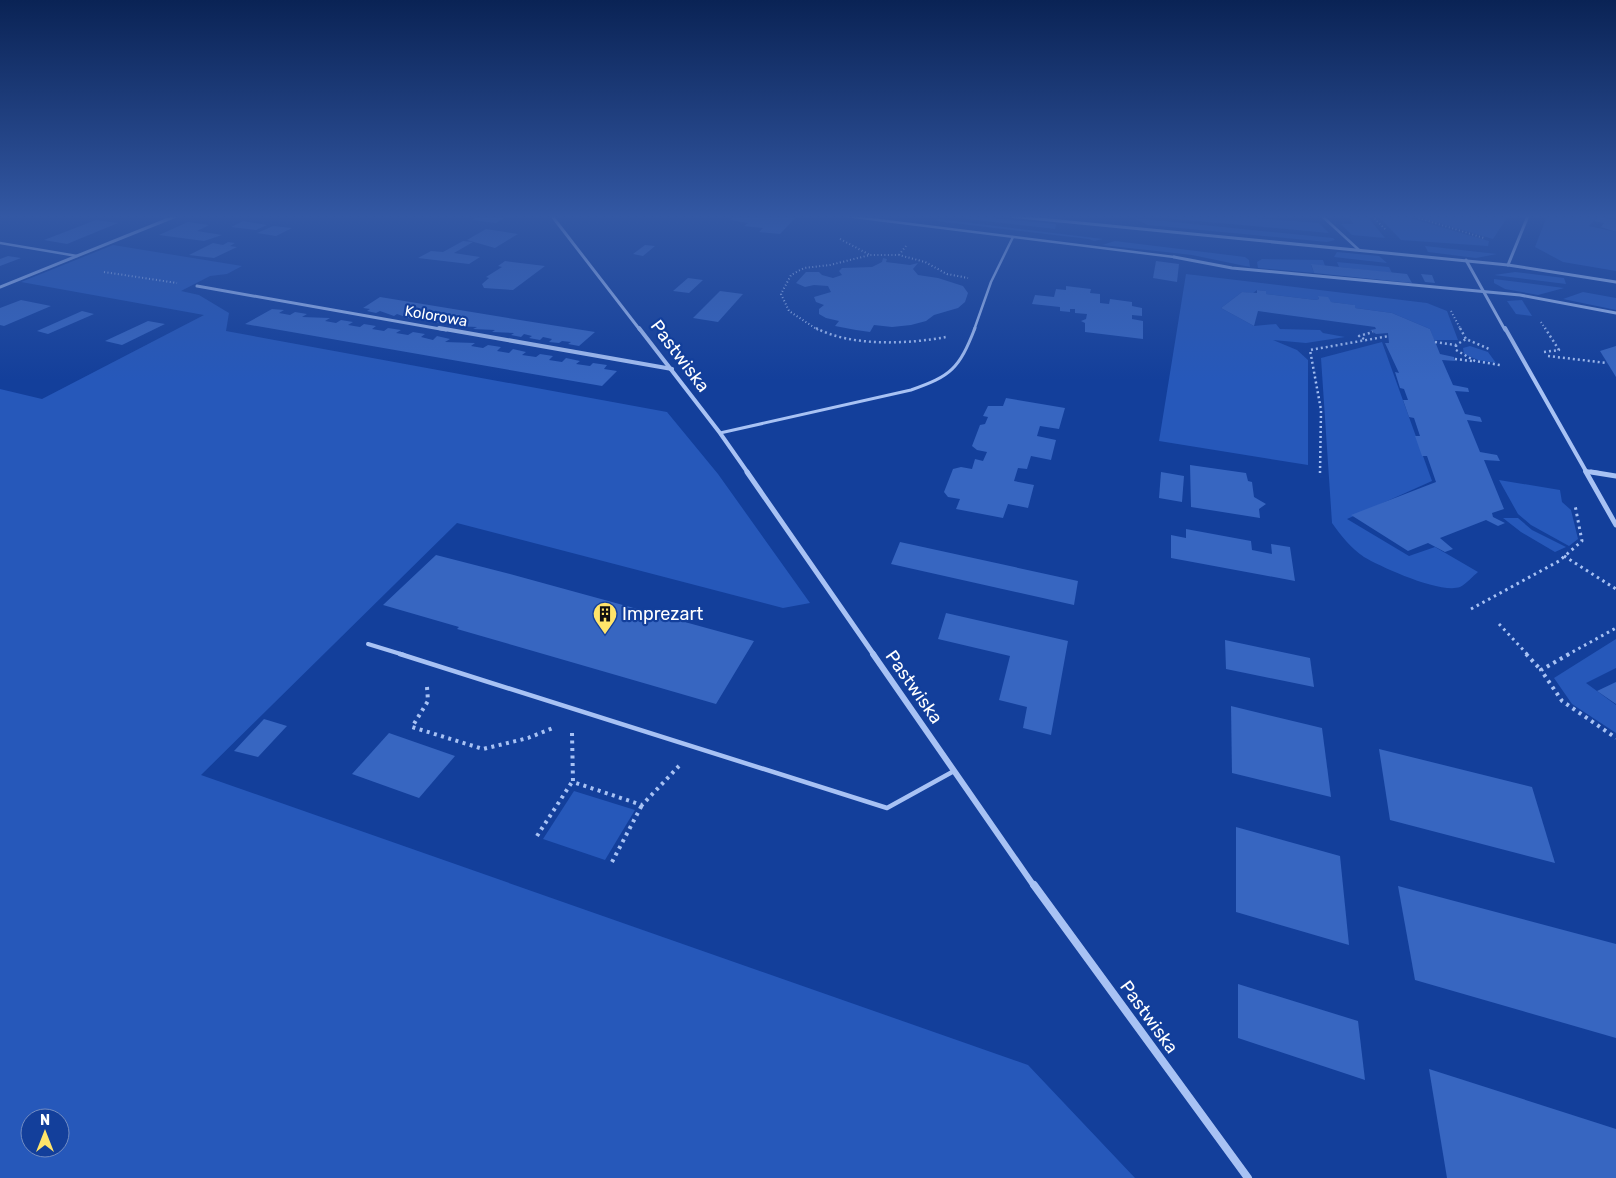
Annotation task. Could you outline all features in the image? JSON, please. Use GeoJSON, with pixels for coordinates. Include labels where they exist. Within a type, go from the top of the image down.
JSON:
{"type":"FeatureCollection","features":[{"type":"Feature","properties":{"kind":"street"},"geometry":{"type":"LineString","coordinates":[[0,287],[40,271]]}},
{"type":"Feature","properties":{"kind":"street","name":"Pastwiska"},"geometry":{"type":"LineString","coordinates":[[595,271],[720,433],[1027,876],[1248,1178]]}},
{"type":"Feature","properties":{"kind":"street"},"geometry":{"type":"LineString","coordinates":[[1263,271],[1520,295],[1616,313]]}},
{"type":"Feature","properties":{"kind":"street"},"geometry":{"type":"LineString","coordinates":[[1472,271],[1616,525]]}},
{"type":"Feature","properties":{"kind":"street"},"geometry":{"type":"LineString","coordinates":[[1546,271],[1616,282]]}},
{"type":"Feature","properties":{"kind":"street","name":"Kolorowa"},"geometry":{"type":"LineString","coordinates":[[197,286],[672,369]]}},
{"type":"Feature","properties":{"kind":"street"},"geometry":{"type":"LineString","coordinates":[[1585,471],[1616,476]]}},
{"type":"Feature","properties":{"kind":"lane"},"geometry":{"type":"LineString","coordinates":[[720,433],[911,390],[940,380],[956,368],[974,331],[996,271]]}},
{"type":"Feature","properties":{"kind":"lane"},"geometry":{"type":"LineString","coordinates":[[368,644],[887,808],[954,771]]}},
{"type":"Feature","properties":{"kind":"path"},"geometry":{"type":"LineString","coordinates":[[799,271],[791,276],[781,294],[789,311],[819,330],[860,341],[913,343],[974,331]]}},
{"type":"Feature","properties":{"kind":"path"},"geometry":{"type":"LineString","coordinates":[[941,271],[947,274],[991,282]]}},
{"type":"Feature","properties":{"kind":"path"},"geometry":{"type":"LineString","coordinates":[[103,272],[197,286]]}},
{"type":"Feature","properties":{"kind":"path"},"geometry":{"type":"LineString","coordinates":[[1449,306],[1466,339],[1492,350]]}},
{"type":"Feature","properties":{"kind":"path"},"geometry":{"type":"LineString","coordinates":[[1364,339],[1359,336],[1373,332]]}},
{"type":"Feature","properties":{"kind":"path"},"geometry":{"type":"LineString","coordinates":[[1320,473],[1321,410],[1310,350],[1389,336]]}},
{"type":"Feature","properties":{"kind":"path"},"geometry":{"type":"LineString","coordinates":[[1435,342],[1456,345],[1466,339]]}},
{"type":"Feature","properties":{"kind":"path"},"geometry":{"type":"LineString","coordinates":[[1456,345],[1456,350],[1475,361]]}},
{"type":"Feature","properties":{"kind":"path"},"geometry":{"type":"LineString","coordinates":[[1540,355],[1607,363]]}},
{"type":"Feature","properties":{"kind":"path"},"geometry":{"type":"LineString","coordinates":[[1455,359],[1507,366]]}},
{"type":"Feature","properties":{"kind":"path"},"geometry":{"type":"LineString","coordinates":[[1472,609],[1564,556],[1582,541],[1571,498]]}},
{"type":"Feature","properties":{"kind":"path"},"geometry":{"type":"LineString","coordinates":[[1564,556],[1616,589]]}},
{"type":"Feature","properties":{"kind":"path"},"geometry":{"type":"LineString","coordinates":[[1499,624],[1541,670],[1562,701],[1616,738]]}},
{"type":"Feature","properties":{"kind":"path"},"geometry":{"type":"LineString","coordinates":[[1541,670],[1616,628]]}},
{"type":"Feature","properties":{"kind":"path"},"geometry":{"type":"LineString","coordinates":[[434,665],[428,687],[428,701],[412,727],[484,749],[528,738],[554,727]]}},
{"type":"Feature","properties":{"kind":"path"},"geometry":{"type":"LineString","coordinates":[[537,836],[573,782],[572,729]]}},
{"type":"Feature","properties":{"kind":"path"},"geometry":{"type":"LineString","coordinates":[[612,862],[642,805],[697,748]]}},
{"type":"Feature","properties":{"kind":"path"},"geometry":{"type":"LineString","coordinates":[[573,782],[642,805]]}},
{"type":"Feature","properties":{"kind":"shaded area"},"geometry":{"type":"Polygon","coordinates":[[[48,271],[233,271],[227,274],[210,276],[181,291],[199,295],[229,313],[226,331],[667,412],[718,474],[810,603],[783,608],[457,523],[201,775],[1028,1065],[1135,1178],[0,1178],[0,389],[42,399],[204,315],[21,282],[48,271]]]}},
{"type":"Feature","properties":{"kind":"shaded area"},"geometry":{"type":"Polygon","coordinates":[[[1291,271],[1313,271],[1314,273],[1291,271]]]}},
{"type":"Feature","properties":{"kind":"shaded area"},"geometry":{"type":"Polygon","coordinates":[[[1374,271],[1391,271],[1392,273],[1374,271]]]}},
{"type":"Feature","properties":{"kind":"shaded area"},"geometry":{"type":"Polygon","coordinates":[[[1515,272],[1564,278],[1566,284],[1494,275],[1515,272]]]}},
{"type":"Feature","properties":{"kind":"shaded area"},"geometry":{"type":"Polygon","coordinates":[[[1186,274],[1427,303],[1447,311],[1458,340],[1434,340],[1430,329],[1392,313],[1355,308],[1354,305],[1331,302],[1318,297],[1319,299],[1316,300],[1266,294],[1266,291],[1257,290],[1253,293],[1242,292],[1221,308],[1254,326],[1276,324],[1280,329],[1320,330],[1323,333],[1345,337],[1306,343],[1273,340],[1297,350],[1308,360],[1308,465],[1159,441],[1186,274]]]}},
{"type":"Feature","properties":{"kind":"shaded area"},"geometry":{"type":"Polygon","coordinates":[[[1494,279],[1564,288],[1538,295],[1505,289],[1494,283],[1494,279]]]}},
{"type":"Feature","properties":{"kind":"shaded area"},"geometry":{"type":"Polygon","coordinates":[[[1583,292],[1616,298],[1616,310],[1563,299],[1583,292]]]}},
{"type":"Feature","properties":{"kind":"shaded area"},"geometry":{"type":"Polygon","coordinates":[[[1522,300],[1532,316],[1516,314],[1507,301],[1522,300]]]}},
{"type":"Feature","properties":{"kind":"shaded area"},"geometry":{"type":"Polygon","coordinates":[[[1382,342],[1432,481],[1347,519],[1409,556],[1435,547],[1478,572],[1460,587],[1439,587],[1425,583],[1397,573],[1364,557],[1351,546],[1332,523],[1321,358],[1382,342]]]}},
{"type":"Feature","properties":{"kind":"shaded area"},"geometry":{"type":"Polygon","coordinates":[[[1470,346],[1488,352],[1496,363],[1478,360],[1464,354],[1463,348],[1470,346]]]}},
{"type":"Feature","properties":{"kind":"shaded area"},"geometry":{"type":"Polygon","coordinates":[[[1499,480],[1560,490],[1562,502],[1571,510],[1578,539],[1569,546],[1531,525],[1518,514],[1499,480]]]}},
{"type":"Feature","properties":{"kind":"shaded area"},"geometry":{"type":"Polygon","coordinates":[[[1503,518],[1518,518],[1532,530],[1566,547],[1555,552],[1521,532],[1503,518]]]}},
{"type":"Feature","properties":{"kind":"shaded area"},"geometry":{"type":"Polygon","coordinates":[[[1616,639],[1616,668],[1586,683],[1616,705],[1616,733],[1572,704],[1554,678],[1616,639]]]}},
{"type":"Feature","properties":{"kind":"shaded area"},"geometry":{"type":"Polygon","coordinates":[[[574,791],[635,810],[605,860],[543,839],[574,791]]]}},
{"type":"Feature","properties":{"kind":"building"},"geometry":{"type":"Polygon","coordinates":[[[496,271],[538,271],[513,290],[484,288],[482,284],[489,278],[486,277],[496,271]]]}},
{"type":"Feature","properties":{"kind":"building"},"geometry":{"type":"Polygon","coordinates":[[[839,271],[915,271],[918,275],[938,278],[963,286],[968,293],[965,302],[958,308],[934,315],[926,321],[892,327],[874,325],[870,332],[856,330],[835,326],[839,321],[819,314],[819,309],[824,305],[816,302],[814,297],[831,292],[828,286],[814,285],[805,287],[796,283],[806,272],[819,272],[822,275],[833,278],[842,275],[839,271]]]}},
{"type":"Feature","properties":{"kind":"building"},"geometry":{"type":"Polygon","coordinates":[[[1154,271],[1178,271],[1177,282],[1153,278],[1154,271]]]}},
{"type":"Feature","properties":{"kind":"building"},"geometry":{"type":"Polygon","coordinates":[[[1313,271],[1378,271],[1407,274],[1412,283],[1314,273],[1313,271]]]}},
{"type":"Feature","properties":{"kind":"building"},"geometry":{"type":"Polygon","coordinates":[[[1421,274],[1432,275],[1435,283],[1425,282],[1421,274]]]}},
{"type":"Feature","properties":{"kind":"building"},"geometry":{"type":"Polygon","coordinates":[[[688,278],[703,280],[689,293],[673,291],[688,278]]]}},
{"type":"Feature","properties":{"kind":"building"},"geometry":{"type":"Polygon","coordinates":[[[1066,286],[1091,289],[1090,293],[1100,294],[1100,303],[1109,304],[1110,299],[1132,302],[1132,306],[1142,308],[1142,316],[1132,315],[1132,319],[1143,321],[1143,339],[1085,332],[1085,323],[1081,321],[1086,319],[1087,314],[1075,313],[1075,309],[1070,309],[1070,312],[1060,311],[1060,307],[1032,304],[1035,295],[1054,297],[1056,289],[1066,290],[1066,286]]]}},
{"type":"Feature","properties":{"kind":"building"},"geometry":{"type":"Polygon","coordinates":[[[1257,290],[1266,291],[1266,294],[1316,300],[1319,299],[1318,296],[1328,297],[1331,302],[1355,305],[1355,308],[1392,313],[1430,329],[1440,354],[1454,357],[1455,361],[1442,360],[1453,385],[1468,388],[1469,392],[1455,391],[1465,414],[1480,417],[1481,419],[1482,422],[1467,420],[1480,452],[1497,455],[1500,461],[1484,460],[1504,509],[1492,513],[1493,517],[1505,523],[1498,526],[1486,520],[1440,538],[1453,549],[1445,552],[1428,543],[1408,551],[1351,515],[1436,482],[1427,456],[1422,456],[1415,436],[1420,436],[1414,418],[1409,417],[1403,400],[1408,400],[1404,389],[1400,388],[1395,372],[1399,373],[1385,343],[1389,343],[1388,333],[1376,334],[1370,330],[1376,329],[1375,327],[1258,311],[1254,326],[1221,308],[1242,292],[1257,293],[1257,290]]]}},
{"type":"Feature","properties":{"kind":"building"},"geometry":{"type":"Polygon","coordinates":[[[720,291],[743,294],[718,322],[693,318],[720,291]]]}},
{"type":"Feature","properties":{"kind":"building"},"geometry":{"type":"Polygon","coordinates":[[[380,297],[595,332],[579,346],[568,344],[571,342],[549,342],[552,339],[543,337],[540,340],[529,338],[532,336],[524,334],[521,337],[511,335],[514,333],[492,332],[495,330],[473,329],[477,327],[455,326],[458,324],[419,320],[423,318],[415,317],[411,319],[380,311],[376,313],[367,311],[370,309],[363,308],[380,297]]]}},
{"type":"Feature","properties":{"kind":"building"},"geometry":{"type":"Polygon","coordinates":[[[21,300],[51,306],[4,326],[0,325],[0,308],[21,300]]]}},
{"type":"Feature","properties":{"kind":"building"},"geometry":{"type":"Polygon","coordinates":[[[272,309],[284,310],[279,313],[290,315],[295,312],[307,314],[302,317],[330,318],[325,321],[336,323],[341,320],[353,322],[348,325],[360,327],[364,324],[376,326],[372,329],[384,331],[388,328],[401,330],[396,333],[408,335],[413,332],[425,334],[421,337],[433,340],[437,336],[450,339],[445,342],[475,343],[471,346],[483,348],[488,345],[501,347],[497,351],[509,353],[513,349],[526,352],[522,355],[536,357],[540,354],[553,356],[549,360],[562,362],[566,358],[580,361],[576,364],[590,366],[593,363],[607,365],[604,369],[617,371],[602,386],[245,324],[272,309]]]}},
{"type":"Feature","properties":{"kind":"building"},"geometry":{"type":"Polygon","coordinates":[[[82,311],[94,314],[48,334],[37,331],[82,311]]]}},
{"type":"Feature","properties":{"kind":"building"},"geometry":{"type":"Polygon","coordinates":[[[148,321],[165,324],[122,345],[105,341],[148,321]]]}},
{"type":"Feature","properties":{"kind":"building"},"geometry":{"type":"Polygon","coordinates":[[[1616,346],[1616,377],[1600,351],[1616,346]]]}},
{"type":"Feature","properties":{"kind":"building"},"geometry":{"type":"Polygon","coordinates":[[[1006,398],[1065,408],[1059,429],[1040,426],[1037,436],[1056,440],[1051,460],[1031,456],[1027,469],[1018,468],[1014,481],[1034,485],[1028,508],[1008,504],[1003,518],[956,509],[960,499],[948,497],[944,492],[953,469],[961,467],[972,469],[975,459],[983,461],[987,452],[977,450],[972,446],[980,425],[985,424],[988,417],[983,416],[988,406],[1003,406],[1006,398]]]}},
{"type":"Feature","properties":{"kind":"building"},"geometry":{"type":"Polygon","coordinates":[[[1190,465],[1246,473],[1248,481],[1252,482],[1254,497],[1266,504],[1259,509],[1260,518],[1191,507],[1190,465]]]}},
{"type":"Feature","properties":{"kind":"building"},"geometry":{"type":"Polygon","coordinates":[[[1161,472],[1184,476],[1182,502],[1159,498],[1161,472]]]}},
{"type":"Feature","properties":{"kind":"building"},"geometry":{"type":"Polygon","coordinates":[[[1186,529],[1251,541],[1252,550],[1272,554],[1271,544],[1290,547],[1295,581],[1171,558],[1171,535],[1186,538],[1186,529]]]}},
{"type":"Feature","properties":{"kind":"building"},"geometry":{"type":"Polygon","coordinates":[[[900,542],[1078,581],[1074,605],[891,564],[900,542]]]}},
{"type":"Feature","properties":{"kind":"building","name":"Imprezart"},"geometry":{"type":"Polygon","coordinates":[[[436,555],[754,641],[716,704],[457,629],[459,627],[383,605],[436,555]]]}},
{"type":"Feature","properties":{"kind":"building"},"geometry":{"type":"Polygon","coordinates":[[[946,613],[1068,641],[1051,735],[1023,728],[1027,707],[999,700],[1010,656],[938,639],[946,613]]]}},
{"type":"Feature","properties":{"kind":"building"},"geometry":{"type":"Polygon","coordinates":[[[1225,640],[1310,658],[1314,687],[1226,669],[1225,640]]]}},
{"type":"Feature","properties":{"kind":"building"},"geometry":{"type":"Polygon","coordinates":[[[1616,682],[1616,704],[1597,691],[1616,682]]]}},
{"type":"Feature","properties":{"kind":"building"},"geometry":{"type":"Polygon","coordinates":[[[1231,706],[1322,728],[1331,797],[1232,773],[1231,706]]]}},
{"type":"Feature","properties":{"kind":"building"},"geometry":{"type":"Polygon","coordinates":[[[264,719],[287,726],[258,757],[234,751],[264,719]]]}},
{"type":"Feature","properties":{"kind":"building"},"geometry":{"type":"Polygon","coordinates":[[[389,733],[455,756],[419,798],[352,774],[389,733]]]}},
{"type":"Feature","properties":{"kind":"building"},"geometry":{"type":"Polygon","coordinates":[[[1379,749],[1532,787],[1555,863],[1390,820],[1379,749]]]}},
{"type":"Feature","properties":{"kind":"building"},"geometry":{"type":"Polygon","coordinates":[[[1236,827],[1340,856],[1349,945],[1236,912],[1236,827]]]}},
{"type":"Feature","properties":{"kind":"building"},"geometry":{"type":"Polygon","coordinates":[[[1398,886],[1616,944],[1616,1038],[1415,980],[1398,886]]]}},
{"type":"Feature","properties":{"kind":"building"},"geometry":{"type":"Polygon","coordinates":[[[1238,984],[1358,1021],[1365,1080],[1238,1038],[1238,984]]]}},
{"type":"Feature","properties":{"kind":"building"},"geometry":{"type":"Polygon","coordinates":[[[1429,1069],[1616,1129],[1616,1178],[1447,1178],[1429,1069]]]}},
{"type":"Feature","properties":{"kind":"place","name":"Imprezart"},"geometry":{"type":"Point","coordinates":[605,635]}}]}
